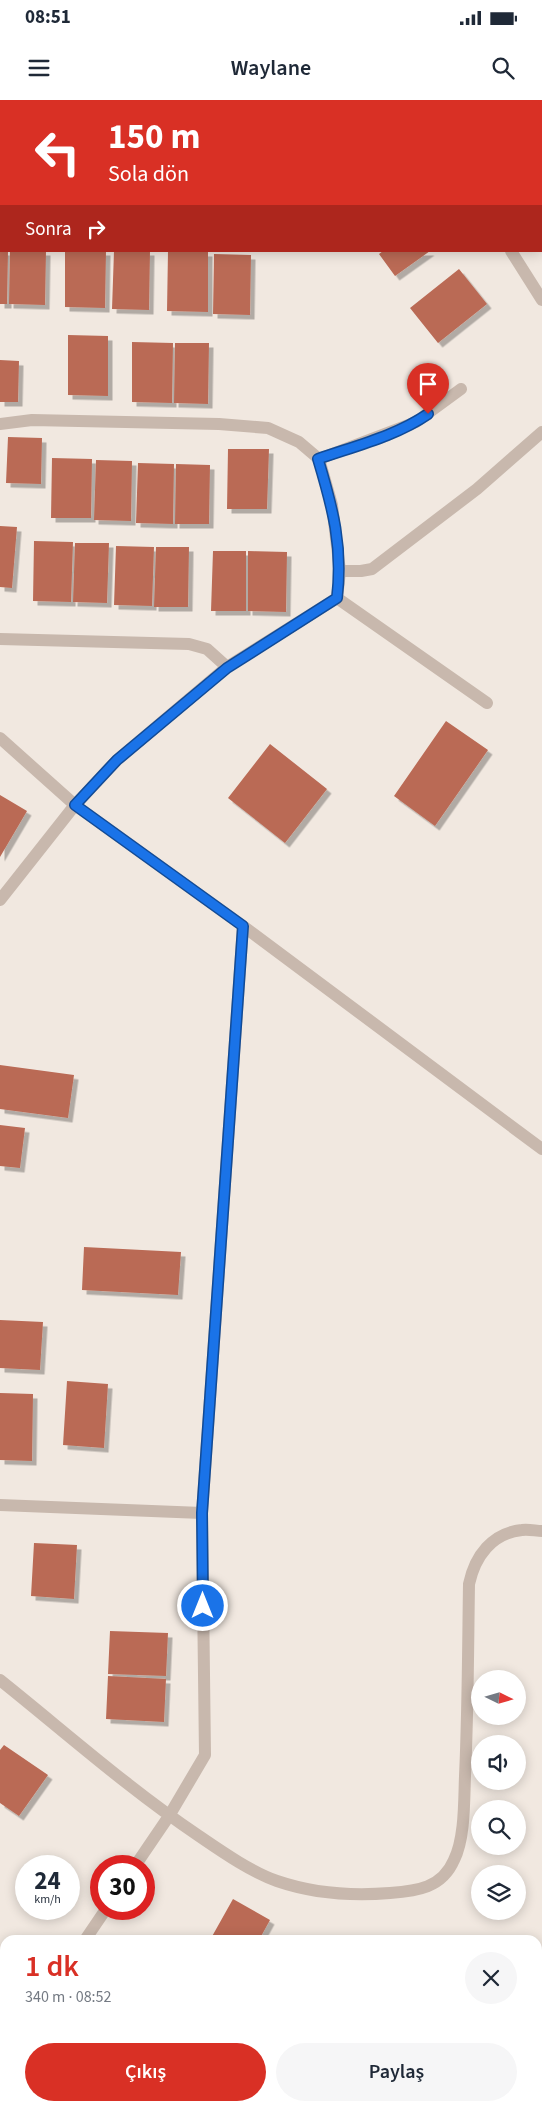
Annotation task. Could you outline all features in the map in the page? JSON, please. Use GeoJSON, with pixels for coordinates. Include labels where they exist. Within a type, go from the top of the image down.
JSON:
{"type":"FeatureCollection","features":[{"type":"Feature","properties":{"kind":"street"},"geometry":{"type":"LineString","coordinates":[[512,252],[542,300]]}},
{"type":"Feature","properties":{"kind":"street"},"geometry":{"type":"LineString","coordinates":[[318,459],[416,422],[461,389]]}},
{"type":"Feature","properties":{"kind":"street"},"geometry":{"type":"LineString","coordinates":[[0,424],[32,420],[219,424],[268,428],[299,442],[318,459],[332,505],[340,571],[337,598]]}},
{"type":"Feature","properties":{"kind":"street"},"geometry":{"type":"LineString","coordinates":[[340,571],[361,571],[372,568],[477,489],[542,432]]}},
{"type":"Feature","properties":{"kind":"street"},"geometry":{"type":"LineString","coordinates":[[0,900],[4,892],[75,805],[117,760],[227,668],[337,598]]}},
{"type":"Feature","properties":{"kind":"street"},"geometry":{"type":"LineString","coordinates":[[337,598],[487,702]]}},
{"type":"Feature","properties":{"kind":"street"},"geometry":{"type":"LineString","coordinates":[[0,639],[189,644],[207,649],[227,668]]}},
{"type":"Feature","properties":{"kind":"street"},"geometry":{"type":"LineString","coordinates":[[0,738],[75,805],[243,926],[542,1149]]}},
{"type":"Feature","properties":{"kind":"street"},"geometry":{"type":"LineString","coordinates":[[142,1855],[169,1816],[205,1755],[202,1513],[243,926]]}},
{"type":"Feature","properties":{"kind":"street"},"geometry":{"type":"LineString","coordinates":[[0,1505],[202,1513]]}},
{"type":"Feature","properties":{"kind":"street"},"geometry":{"type":"LineString","coordinates":[[0,1680],[169,1816],[225,1854],[275,1880],[304,1888],[353,1893],[391,1893],[419,1890],[432,1885],[443,1877],[450,1869],[459,1848],[464,1805],[468,1714],[469,1584],[472,1571],[477,1558],[496,1539],[509,1532],[523,1530],[542,1531]]}},
{"type":"Feature","properties":{"kind":"street"},"geometry":{"type":"LineString","coordinates":[[88,1935],[99,1920]]}},
{"type":"Feature","properties":{"kind":"building"},"geometry":{"type":"Polygon","coordinates":[[[0,252],[8,252],[7,304],[0,304],[0,252]]]}},
{"type":"Feature","properties":{"kind":"building"},"geometry":{"type":"Polygon","coordinates":[[[10,252],[46,252],[45,305],[9,304],[10,252]]]}},
{"type":"Feature","properties":{"kind":"building"},"geometry":{"type":"Polygon","coordinates":[[[65,252],[106,252],[105,308],[65,307],[65,252]]]}},
{"type":"Feature","properties":{"kind":"building"},"geometry":{"type":"Polygon","coordinates":[[[114,252],[150,252],[149,310],[112,309],[114,252]]]}},
{"type":"Feature","properties":{"kind":"building"},"geometry":{"type":"Polygon","coordinates":[[[168,252],[208,252],[208,312],[167,311],[168,252]]]}},
{"type":"Feature","properties":{"kind":"building"},"geometry":{"type":"Polygon","coordinates":[[[382,252],[429,252],[395,276],[379,254],[382,252]]]}},
{"type":"Feature","properties":{"kind":"building"},"geometry":{"type":"Polygon","coordinates":[[[214,254],[251,255],[250,315],[213,314],[214,254]]]}},
{"type":"Feature","properties":{"kind":"building"},"geometry":{"type":"Polygon","coordinates":[[[459,269],[487,304],[438,343],[410,308],[459,269]]]}},
{"type":"Feature","properties":{"kind":"building"},"geometry":{"type":"Polygon","coordinates":[[[68,335],[108,336],[108,396],[68,395],[68,335]]]}},
{"type":"Feature","properties":{"kind":"building"},"geometry":{"type":"Polygon","coordinates":[[[132,342],[173,343],[172,403],[132,402],[132,342]]]}},
{"type":"Feature","properties":{"kind":"building"},"geometry":{"type":"Polygon","coordinates":[[[175,343],[209,343],[208,404],[174,403],[175,343]]]}},
{"type":"Feature","properties":{"kind":"building"},"geometry":{"type":"Polygon","coordinates":[[[0,360],[19,361],[18,402],[0,402],[0,360]]]}},
{"type":"Feature","properties":{"kind":"building"},"geometry":{"type":"Polygon","coordinates":[[[8,437],[42,438],[41,484],[6,483],[8,437]]]}},
{"type":"Feature","properties":{"kind":"building"},"geometry":{"type":"Polygon","coordinates":[[[228,449],[269,449],[267,509],[227,509],[228,449]]]}},
{"type":"Feature","properties":{"kind":"building"},"geometry":{"type":"Polygon","coordinates":[[[52,458],[92,459],[91,518],[51,518],[52,458]]]}},
{"type":"Feature","properties":{"kind":"building"},"geometry":{"type":"Polygon","coordinates":[[[96,460],[132,461],[131,521],[94,520],[96,460]]]}},
{"type":"Feature","properties":{"kind":"building"},"geometry":{"type":"Polygon","coordinates":[[[138,463],[174,464],[173,524],[136,523],[138,463]]]}},
{"type":"Feature","properties":{"kind":"building"},"geometry":{"type":"Polygon","coordinates":[[[176,464],[210,465],[209,524],[175,524],[176,464]]]}},
{"type":"Feature","properties":{"kind":"building"},"geometry":{"type":"Polygon","coordinates":[[[0,526],[17,527],[12,588],[0,587],[0,526]]]}},
{"type":"Feature","properties":{"kind":"building"},"geometry":{"type":"Polygon","coordinates":[[[34,541],[73,542],[71,602],[33,601],[34,541]]]}},
{"type":"Feature","properties":{"kind":"building"},"geometry":{"type":"Polygon","coordinates":[[[75,543],[109,543],[107,603],[73,602],[75,543]]]}},
{"type":"Feature","properties":{"kind":"building"},"geometry":{"type":"Polygon","coordinates":[[[116,546],[154,547],[152,606],[114,605],[116,546]]]}},
{"type":"Feature","properties":{"kind":"building"},"geometry":{"type":"Polygon","coordinates":[[[156,547],[189,547],[188,607],[154,607],[156,547]]]}},
{"type":"Feature","properties":{"kind":"building"},"geometry":{"type":"Polygon","coordinates":[[[213,551],[246,551],[246,611],[211,611],[213,551]]]}},
{"type":"Feature","properties":{"kind":"building"},"geometry":{"type":"Polygon","coordinates":[[[248,551],[287,552],[286,612],[248,611],[248,551]]]}},
{"type":"Feature","properties":{"kind":"building"},"geometry":{"type":"Polygon","coordinates":[[[446,721],[488,750],[435,826],[394,796],[446,721]]]}},
{"type":"Feature","properties":{"kind":"building"},"geometry":{"type":"Polygon","coordinates":[[[270,744],[327,789],[285,843],[228,798],[270,744]]]}},
{"type":"Feature","properties":{"kind":"building"},"geometry":{"type":"Polygon","coordinates":[[[0,795],[27,811],[0,857],[0,795]]]}},
{"type":"Feature","properties":{"kind":"building"},"geometry":{"type":"Polygon","coordinates":[[[0,1065],[74,1075],[68,1118],[0,1109],[0,1065]]]}},
{"type":"Feature","properties":{"kind":"building"},"geometry":{"type":"Polygon","coordinates":[[[0,1125],[25,1128],[20,1168],[0,1166],[0,1125]]]}},
{"type":"Feature","properties":{"kind":"building"},"geometry":{"type":"Polygon","coordinates":[[[84,1247],[181,1252],[178,1295],[82,1290],[84,1247]]]}},
{"type":"Feature","properties":{"kind":"building"},"geometry":{"type":"Polygon","coordinates":[[[0,1320],[43,1322],[40,1370],[0,1368],[0,1320]]]}},
{"type":"Feature","properties":{"kind":"building"},"geometry":{"type":"Polygon","coordinates":[[[67,1381],[108,1384],[104,1448],[63,1445],[67,1381]]]}},
{"type":"Feature","properties":{"kind":"building"},"geometry":{"type":"Polygon","coordinates":[[[0,1393],[33,1394],[32,1461],[0,1460],[0,1393]]]}},
{"type":"Feature","properties":{"kind":"building"},"geometry":{"type":"Polygon","coordinates":[[[34,1543],[77,1545],[74,1599],[31,1596],[34,1543]]]}},
{"type":"Feature","properties":{"kind":"building"},"geometry":{"type":"Polygon","coordinates":[[[110,1631],[168,1633],[166,1676],[108,1674],[110,1631]]]}},
{"type":"Feature","properties":{"kind":"building"},"geometry":{"type":"Polygon","coordinates":[[[108,1676],[166,1679],[164,1722],[106,1719],[108,1676]]]}},
{"type":"Feature","properties":{"kind":"building"},"geometry":{"type":"Polygon","coordinates":[[[4,1745],[48,1775],[19,1816],[0,1803],[0,1750],[4,1745]]]}},
{"type":"Feature","properties":{"kind":"building"},"geometry":{"type":"Polygon","coordinates":[[[233,1899],[270,1920],[262,1935],[213,1935],[233,1899]]]}},
{"type":"Feature","properties":{"kind":"route"},"geometry":{"type":"LineString","coordinates":[[203,1606],[202,1513],[243,926],[75,805],[117,760],[227,668],[337,598],[340,571],[338,541],[332,505],[318,459],[385,435],[416,422],[428,414]]}}]}
